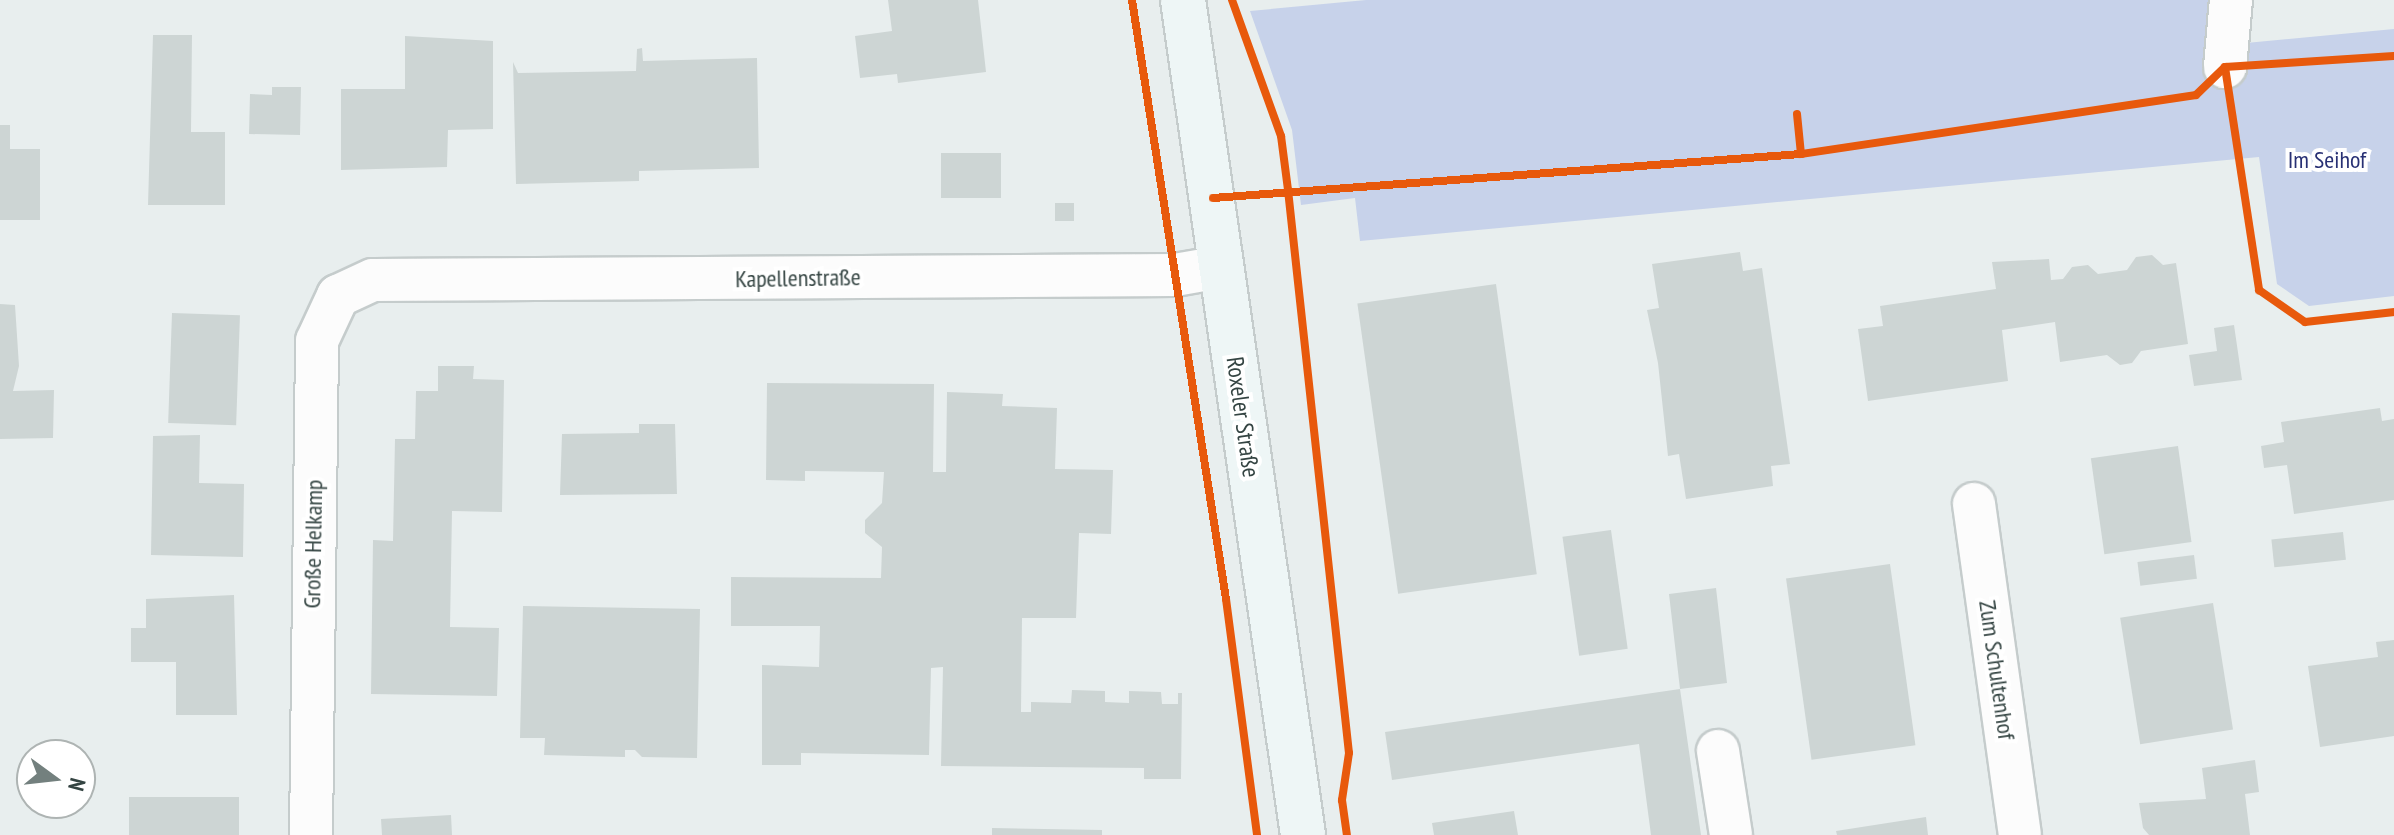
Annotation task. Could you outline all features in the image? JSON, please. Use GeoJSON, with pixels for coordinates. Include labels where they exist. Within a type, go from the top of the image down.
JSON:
{"type":"FeatureCollection","features":[{"type":"Feature","properties":{"kind":"main road","name":"Roxeler Straße"},"geometry":{"type":"LineString","coordinates":[[1183,0],[1303,835]]}},
{"type":"Feature","properties":{"kind":"street"},"geometry":{"type":"LineString","coordinates":[[2225,67],[2231,0]]}},
{"type":"Feature","properties":{"kind":"street","name":"Kapellenstraße"},"geometry":{"type":"LineString","coordinates":[[373,280],[1175,275],[1221,267]]}},
{"type":"Feature","properties":{"kind":"street","name":"Große Helkamp"},"geometry":{"type":"LineString","coordinates":[[311,835],[317,341],[338,296],[373,280]]}},
{"type":"Feature","properties":{"kind":"street","name":"Zum Schultenhof"},"geometry":{"type":"LineString","coordinates":[[1974,504],[2020,835]]}},
{"type":"Feature","properties":{"kind":"street"},"geometry":{"type":"LineString","coordinates":[[1718,751],[1731,835]]}},
{"type":"Feature","properties":{"kind":"green space","name":"Im Seihof"},"geometry":{"type":"Polygon","coordinates":[[[1366,0],[2250,0],[2246,43],[2394,29],[2394,296],[2309,306],[2277,284],[2259,157],[1360,241],[1355,198],[1301,205],[1292,130],[1250,11],[1366,0]]]}},
{"type":"Feature","properties":{"kind":"building"},"geometry":{"type":"Polygon","coordinates":[[[888,0],[978,0],[986,72],[898,83],[897,74],[860,78],[855,36],[892,31],[888,0]]]}},
{"type":"Feature","properties":{"kind":"building"},"geometry":{"type":"Polygon","coordinates":[[[153,35],[192,35],[191,132],[225,132],[225,205],[148,205],[153,35]]]}},
{"type":"Feature","properties":{"kind":"building"},"geometry":{"type":"Polygon","coordinates":[[[405,36],[493,41],[493,129],[448,130],[447,167],[341,170],[341,89],[405,89],[405,36]]]}},
{"type":"Feature","properties":{"kind":"building"},"geometry":{"type":"Polygon","coordinates":[[[642,48],[643,61],[757,58],[759,168],[639,171],[639,181],[516,184],[513,62],[518,73],[636,71],[637,49],[642,48]]]}},
{"type":"Feature","properties":{"kind":"building"},"geometry":{"type":"Polygon","coordinates":[[[272,87],[301,87],[300,135],[249,134],[250,94],[272,95],[272,87]]]}},
{"type":"Feature","properties":{"kind":"building"},"geometry":{"type":"Polygon","coordinates":[[[0,125],[10,125],[10,149],[40,149],[40,220],[0,220],[0,125]]]}},
{"type":"Feature","properties":{"kind":"building"},"geometry":{"type":"Polygon","coordinates":[[[941,153],[1001,153],[1001,198],[941,198],[941,153]]]}},
{"type":"Feature","properties":{"kind":"building"},"geometry":{"type":"Polygon","coordinates":[[[1055,203],[1074,203],[1074,221],[1055,221],[1055,203]]]}},
{"type":"Feature","properties":{"kind":"building"},"geometry":{"type":"Polygon","coordinates":[[[1740,252],[1743,271],[1762,268],[1790,464],[1771,466],[1773,486],[1686,499],[1679,454],[1668,456],[1658,363],[1647,310],[1659,308],[1652,264],[1740,252]]]}},
{"type":"Feature","properties":{"kind":"building"},"geometry":{"type":"Polygon","coordinates":[[[2152,255],[2163,265],[2176,263],[2188,344],[2141,351],[2132,363],[2120,365],[2107,355],[2060,362],[2055,322],[2002,330],[2008,381],[1868,401],[1858,329],[1883,326],[1880,306],[1996,289],[1992,262],[2049,259],[2051,280],[2063,279],[2072,267],[2088,265],[2098,274],[2127,270],[2136,257],[2152,255]]]}},
{"type":"Feature","properties":{"kind":"building"},"geometry":{"type":"Polygon","coordinates":[[[1496,284],[1537,574],[1398,594],[1357,303],[1496,284]]]}},
{"type":"Feature","properties":{"kind":"building"},"geometry":{"type":"Polygon","coordinates":[[[0,304],[15,305],[19,366],[13,391],[54,390],[53,438],[0,439],[0,304]]]}},
{"type":"Feature","properties":{"kind":"building"},"geometry":{"type":"Polygon","coordinates":[[[172,313],[240,315],[236,425],[168,423],[172,313]]]}},
{"type":"Feature","properties":{"kind":"building"},"geometry":{"type":"Polygon","coordinates":[[[2234,325],[2242,380],[2194,386],[2189,355],[2217,351],[2214,328],[2234,325]]]}},
{"type":"Feature","properties":{"kind":"building"},"geometry":{"type":"Polygon","coordinates":[[[438,366],[474,366],[473,379],[504,380],[502,512],[452,511],[450,627],[499,628],[497,696],[371,694],[373,540],[393,541],[395,439],[415,439],[416,391],[438,391],[438,366]]]}},
{"type":"Feature","properties":{"kind":"building"},"geometry":{"type":"Polygon","coordinates":[[[767,383],[934,384],[933,472],[946,472],[947,392],[1003,394],[1002,406],[1057,408],[1055,469],[1113,470],[1111,534],[1079,533],[1076,618],[1022,618],[1021,712],[1031,712],[1031,702],[1071,703],[1072,690],[1105,691],[1105,702],[1129,703],[1129,691],[1161,692],[1162,704],[1178,704],[1178,693],[1182,693],[1181,779],[1144,779],[1144,768],[941,766],[943,667],[931,668],[929,755],[801,753],[801,765],[762,765],[762,665],[819,667],[820,626],[731,626],[731,577],[881,578],[882,547],[865,533],[865,520],[882,503],[884,472],[805,471],[805,481],[766,480],[767,383]]]}},
{"type":"Feature","properties":{"kind":"building"},"geometry":{"type":"Polygon","coordinates":[[[2380,408],[2382,421],[2394,419],[2394,500],[2294,514],[2287,465],[2264,468],[2261,446],[2284,442],[2281,422],[2380,408]]]}},
{"type":"Feature","properties":{"kind":"building"},"geometry":{"type":"Polygon","coordinates":[[[639,424],[675,424],[677,494],[560,495],[562,434],[639,433],[639,424]]]}},
{"type":"Feature","properties":{"kind":"building"},"geometry":{"type":"Polygon","coordinates":[[[200,435],[199,483],[244,484],[243,557],[151,555],[153,436],[200,435]]]}},
{"type":"Feature","properties":{"kind":"building"},"geometry":{"type":"Polygon","coordinates":[[[2178,446],[2191,542],[2104,554],[2091,458],[2178,446]]]}},
{"type":"Feature","properties":{"kind":"building"},"geometry":{"type":"Polygon","coordinates":[[[1611,530],[1628,649],[1579,656],[1562,537],[1611,530]]]}},
{"type":"Feature","properties":{"kind":"building"},"geometry":{"type":"Polygon","coordinates":[[[2343,532],[2346,560],[2274,567],[2271,540],[2343,532]]]}},
{"type":"Feature","properties":{"kind":"building"},"geometry":{"type":"Polygon","coordinates":[[[2194,555],[2197,579],[2140,586],[2137,562],[2194,555]]]}},
{"type":"Feature","properties":{"kind":"building"},"geometry":{"type":"Polygon","coordinates":[[[1890,564],[1915,745],[1811,760],[1786,579],[1890,564]]]}},
{"type":"Feature","properties":{"kind":"building"},"geometry":{"type":"Polygon","coordinates":[[[1716,588],[1727,683],[1680,689],[1669,594],[1716,588]]]}},
{"type":"Feature","properties":{"kind":"building"},"geometry":{"type":"Polygon","coordinates":[[[234,595],[237,715],[176,715],[176,662],[131,662],[131,628],[146,628],[146,599],[234,595]]]}},
{"type":"Feature","properties":{"kind":"building"},"geometry":{"type":"Polygon","coordinates":[[[2213,603],[2233,729],[2140,744],[2120,618],[2213,603]]]}},
{"type":"Feature","properties":{"kind":"building"},"geometry":{"type":"Polygon","coordinates":[[[523,606],[700,609],[697,758],[642,757],[635,750],[625,750],[625,757],[544,755],[545,738],[520,738],[523,606]]]}},
{"type":"Feature","properties":{"kind":"building"},"geometry":{"type":"Polygon","coordinates":[[[2394,640],[2394,736],[2320,747],[2308,666],[2378,657],[2376,642],[2394,640]]]}},
{"type":"Feature","properties":{"kind":"building"},"geometry":{"type":"Polygon","coordinates":[[[1680,689],[1701,835],[1651,835],[1639,744],[1392,780],[1385,732],[1680,689]]]}},
{"type":"Feature","properties":{"kind":"building"},"geometry":{"type":"Polygon","coordinates":[[[2255,760],[2259,792],[2245,794],[2250,835],[2149,835],[2143,828],[2139,803],[2206,799],[2202,768],[2255,760]]]}},
{"type":"Feature","properties":{"kind":"building"},"geometry":{"type":"Polygon","coordinates":[[[129,797],[239,797],[239,835],[129,835],[129,797]]]}},
{"type":"Feature","properties":{"kind":"building"},"geometry":{"type":"Polygon","coordinates":[[[1514,811],[1518,835],[1434,835],[1432,823],[1514,811]]]}},
{"type":"Feature","properties":{"kind":"building"},"geometry":{"type":"Polygon","coordinates":[[[451,815],[452,835],[382,835],[381,819],[451,815]]]}},
{"type":"Feature","properties":{"kind":"building"},"geometry":{"type":"Polygon","coordinates":[[[1926,817],[1928,835],[1837,835],[1836,831],[1926,817]]]}},
{"type":"Feature","properties":{"kind":"building"},"geometry":{"type":"Polygon","coordinates":[[[992,828],[1102,830],[1102,835],[992,835],[992,828]]]}},
{"type":"Feature","properties":{"kind":"cycle path"},"geometry":{"type":"LineString","coordinates":[[1132,0],[1226,599],[1257,835]]}},
{"type":"Feature","properties":{"kind":"cycle path"},"geometry":{"type":"LineString","coordinates":[[1232,0],[1281,136],[1349,753],[1342,800],[1347,835]]}},
{"type":"Feature","properties":{"kind":"cycle path"},"geometry":{"type":"LineString","coordinates":[[1797,114],[1801,154],[2196,95],[2225,67],[2394,56]]}},
{"type":"Feature","properties":{"kind":"cycle path"},"geometry":{"type":"LineString","coordinates":[[2225,67],[2259,290],[2305,322],[2394,312]]}},
{"type":"Feature","properties":{"kind":"cycle path"},"geometry":{"type":"LineString","coordinates":[[1213,198],[1801,154]]}}]}
